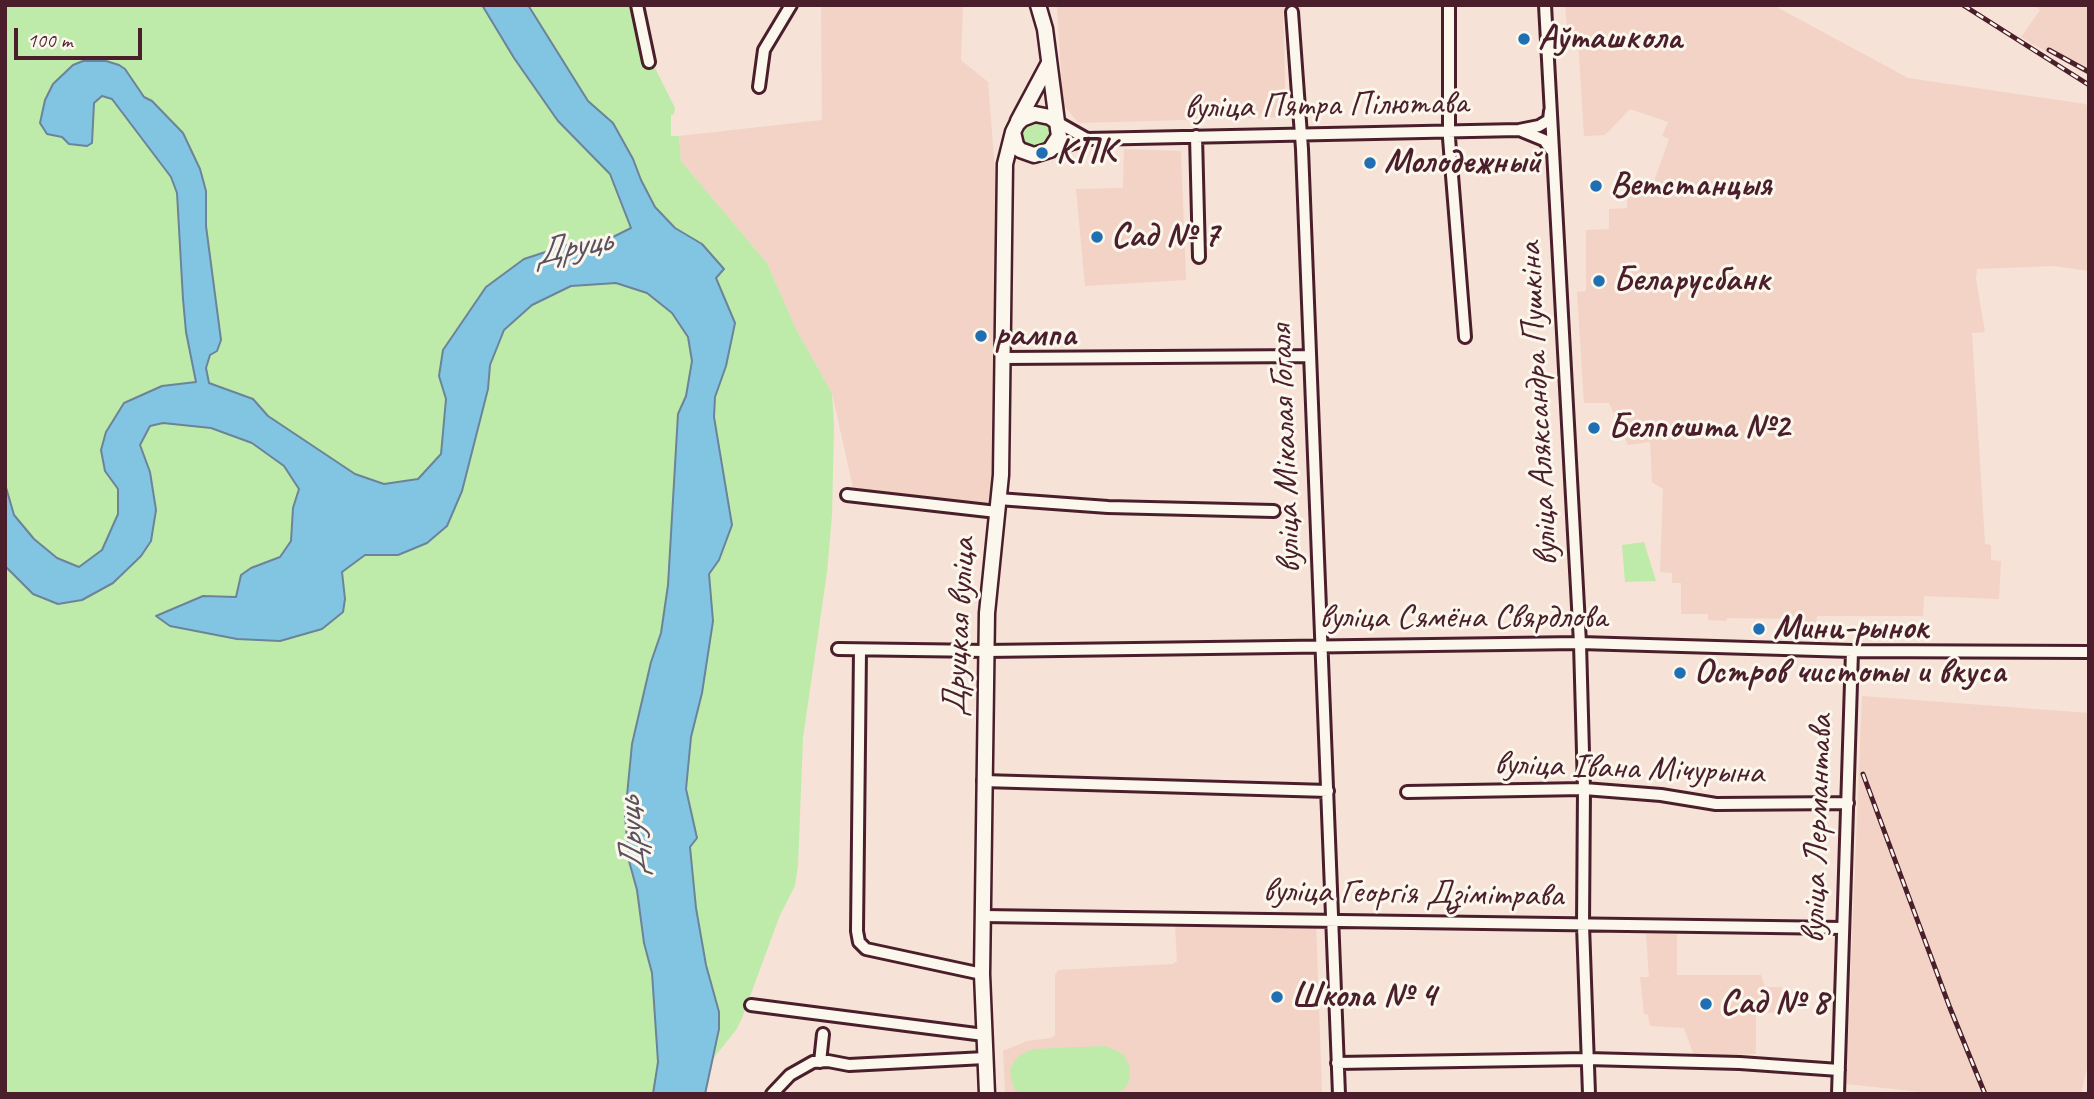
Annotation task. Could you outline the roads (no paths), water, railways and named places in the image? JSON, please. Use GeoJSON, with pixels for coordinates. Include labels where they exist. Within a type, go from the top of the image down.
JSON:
{"type":"FeatureCollection","features":[{"type":"Feature","properties":{"kind":"main road"},"geometry":{"type":"LineString","coordinates":[[1005,164],[1050,150],[1059,136],[1045,29],[1038,5]]}},
{"type":"Feature","properties":{"kind":"main road","name":"Друцкая вуліца"},"geometry":{"type":"LineString","coordinates":[[988,1094],[982,974],[983,781],[989,579],[1001,475],[1005,164],[1015,128],[1049,63]]}},
{"type":"Feature","properties":{"kind":"main road"},"geometry":{"type":"LineString","coordinates":[[1034,155],[1020,150],[1016,145],[1015,128],[1027,116],[1035,114],[1050,117],[1057,122]]}},
{"type":"Feature","properties":{"kind":"street"},"geometry":{"type":"LineString","coordinates":[[637,5],[649,62]]}},
{"type":"Feature","properties":{"kind":"street"},"geometry":{"type":"LineString","coordinates":[[759,86],[764,50],[791,5]]}},
{"type":"Feature","properties":{"kind":"street"},"geometry":{"type":"LineString","coordinates":[[1449,5],[1450,132],[1465,337]]}},
{"type":"Feature","properties":{"kind":"street","name":"вуліца Аляксандра Пушкіна"},"geometry":{"type":"LineString","coordinates":[[1545,5],[1580,643],[1584,789],[1583,925],[1589,1094]]}},
{"type":"Feature","properties":{"kind":"street","name":"вуліца Мікалая Гогаля"},"geometry":{"type":"LineString","coordinates":[[1292,12],[1301,135],[1339,1094]]}},
{"type":"Feature","properties":{"kind":"street","name":"вуліца Пятра Пілютава"},"geometry":{"type":"LineString","coordinates":[[1050,150],[1087,139],[1519,130],[1539,126],[1549,120],[1552,105]]}},
{"type":"Feature","properties":{"kind":"street"},"geometry":{"type":"LineString","coordinates":[[1057,122],[1087,139]]}},
{"type":"Feature","properties":{"kind":"street"},"geometry":{"type":"LineString","coordinates":[[1519,130],[1544,140],[1552,151]]}},
{"type":"Feature","properties":{"kind":"street"},"geometry":{"type":"LineString","coordinates":[[1196,136],[1199,257]]}},
{"type":"Feature","properties":{"kind":"street"},"geometry":{"type":"LineString","coordinates":[[1003,358],[1310,356]]}},
{"type":"Feature","properties":{"kind":"street"},"geometry":{"type":"LineString","coordinates":[[847,495],[998,506],[1274,511]]}},
{"type":"Feature","properties":{"kind":"street","name":"вуліца Сямёна Свярдлова"},"geometry":{"type":"LineString","coordinates":[[838,649],[986,651],[1580,643],[1852,651],[2089,652]]}},
{"type":"Feature","properties":{"kind":"street"},"geometry":{"type":"LineString","coordinates":[[860,650],[859,942],[866,949],[982,974]]}},
{"type":"Feature","properties":{"kind":"street","name":"вуліца Лермантава"},"geometry":{"type":"LineString","coordinates":[[1838,1094],[1852,651]]}},
{"type":"Feature","properties":{"kind":"street"},"geometry":{"type":"LineString","coordinates":[[983,781],[1328,791]]}},
{"type":"Feature","properties":{"kind":"street","name":"вуліца Івана Мічурына"},"geometry":{"type":"LineString","coordinates":[[1407,792],[1584,789],[1661,795],[1716,804],[1848,803]]}},
{"type":"Feature","properties":{"kind":"street","name":"вуліца Георгія Дзімітрава"},"geometry":{"type":"LineString","coordinates":[[982,916],[1842,928]]}},
{"type":"Feature","properties":{"kind":"street"},"geometry":{"type":"LineString","coordinates":[[751,1005],[984,1035]]}},
{"type":"Feature","properties":{"kind":"street"},"geometry":{"type":"LineString","coordinates":[[820,1062],[823,1034]]}},
{"type":"Feature","properties":{"kind":"street"},"geometry":{"type":"LineString","coordinates":[[772,1094],[790,1074],[820,1062],[849,1065],[985,1058]]}},
{"type":"Feature","properties":{"kind":"street"},"geometry":{"type":"LineString","coordinates":[[1337,1063],[1587,1059],[1740,1063],[1839,1070]]}},
{"type":"Feature","properties":{"kind":"water","name":"Друць"},"geometry":{"type":"Polygon","coordinates":[[[482,5],[528,5],[588,101],[613,123],[655,207],[675,228],[702,244],[724,269],[716,278],[735,323],[726,366],[715,397],[714,417],[732,525],[719,560],[709,574],[713,621],[702,693],[691,737],[686,789],[697,838],[690,847],[696,908],[706,965],[719,1012],[719,1029],[705,1094],[653,1094],[658,1062],[652,973],[629,861],[625,816],[632,744],[651,662],[661,633],[668,585],[678,414],[686,396],[692,361],[688,337],[672,313],[647,293],[616,283],[571,286],[532,305],[504,330],[490,365],[488,389],[462,491],[447,526],[427,543],[398,555],[365,555],[342,572],[345,599],[343,612],[322,629],[280,641],[237,639],[170,626],[156,616],[203,596],[236,597],[241,575],[251,568],[280,557],[291,541],[293,508],[299,489],[284,466],[252,443],[211,428],[163,423],[150,426],[140,445],[150,472],[156,510],[151,541],[141,556],[113,583],[82,600],[58,604],[33,594],[5,566],[5,484],[14,515],[34,539],[57,558],[79,567],[102,550],[118,514],[118,489],[105,471],[101,450],[106,432],[124,403],[162,386],[196,382],[186,332],[177,193],[171,177],[112,99],[102,96],[94,103],[92,143],[87,146],[69,144],[62,137],[47,134],[40,123],[45,100],[53,84],[73,65],[83,61],[106,61],[119,65],[125,69],[144,97],[152,101],[183,133],[200,169],[206,191],[206,226],[221,340],[217,351],[210,355],[206,368],[209,383],[253,399],[268,416],[355,474],[384,484],[418,479],[441,454],[446,399],[439,376],[443,350],[486,287],[524,259],[570,244],[611,238],[631,228],[610,174],[558,121],[514,58],[482,5]]]}},
{"type":"Feature","properties":{"kind":"railway"},"geometry":{"type":"LineString","coordinates":[[1963,5],[2089,85]]}},
{"type":"Feature","properties":{"kind":"railway"},"geometry":{"type":"LineString","coordinates":[[2049,50],[2089,72]]}},
{"type":"Feature","properties":{"kind":"railway"},"geometry":{"type":"LineString","coordinates":[[1863,774],[1985,1094]]}},
{"type":"Feature","properties":{"kind":"place","name":"Аўташкола"},"geometry":{"type":"Point","coordinates":[1524,39]}},
{"type":"Feature","properties":{"kind":"place","name":"КПК"},"geometry":{"type":"Point","coordinates":[1042,153]}},
{"type":"Feature","properties":{"kind":"place","name":"Молодежный"},"geometry":{"type":"Point","coordinates":[1370,163]}},
{"type":"Feature","properties":{"kind":"place","name":"Ветстанцыя"},"geometry":{"type":"Point","coordinates":[1596,186]}},
{"type":"Feature","properties":{"kind":"place","name":"Сад № 7"},"geometry":{"type":"Point","coordinates":[1097,237]}},
{"type":"Feature","properties":{"kind":"place","name":"Беларусбанк"},"geometry":{"type":"Point","coordinates":[1599,281]}},
{"type":"Feature","properties":{"kind":"place","name":"рампа"},"geometry":{"type":"Point","coordinates":[981,336]}},
{"type":"Feature","properties":{"kind":"place","name":"Белпошта №2"},"geometry":{"type":"Point","coordinates":[1594,428]}},
{"type":"Feature","properties":{"kind":"place","name":"Мини-рынок"},"geometry":{"type":"Point","coordinates":[1759,629]}},
{"type":"Feature","properties":{"kind":"place","name":"Остров чистоты и вкуса"},"geometry":{"type":"Point","coordinates":[1680,673]}},
{"type":"Feature","properties":{"kind":"place","name":"Школа № 4"},"geometry":{"type":"Point","coordinates":[1277,997]}},
{"type":"Feature","properties":{"kind":"place","name":"Сад № 8"},"geometry":{"type":"Point","coordinates":[1706,1004]}}]}
